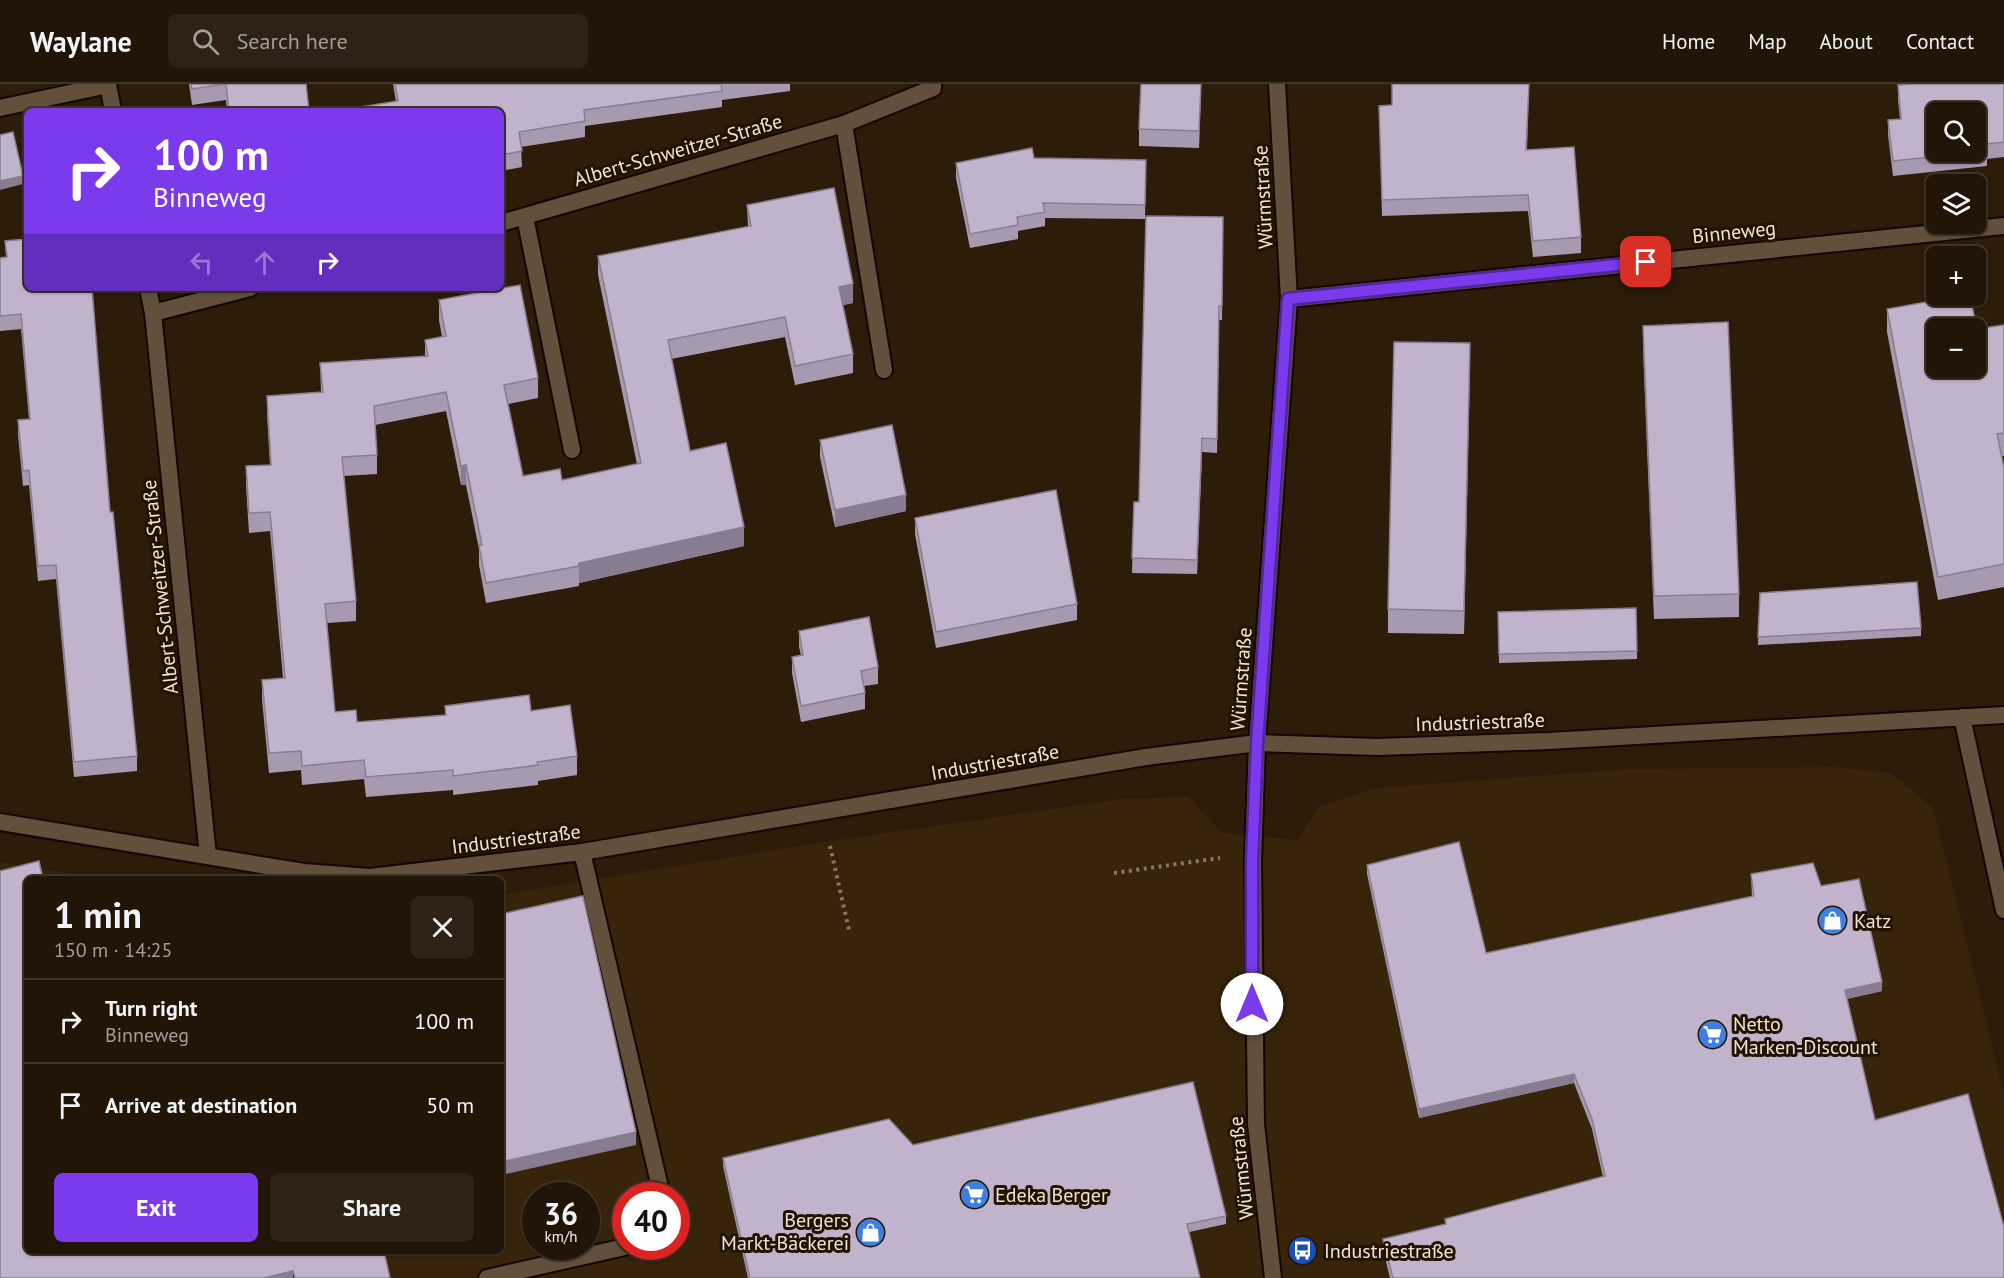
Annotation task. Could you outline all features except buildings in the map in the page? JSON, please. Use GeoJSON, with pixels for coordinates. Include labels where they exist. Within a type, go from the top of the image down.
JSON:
{"type":"FeatureCollection","features":[{"type":"Feature","properties":{"kind":"street","name":"Albert-Schweitzer-Straße"},"geometry":{"type":"LineString","coordinates":[[504,222],[844,124],[933,88],[933,84]]}},
{"type":"Feature","properties":{"kind":"street","name":"Würmstraße"},"geometry":{"type":"LineString","coordinates":[[1273,1278],[1256,1124],[1252,1004],[1252,861],[1257,743],[1288,299],[1277,84]]}},
{"type":"Feature","properties":{"kind":"street"},"geometry":{"type":"LineString","coordinates":[[0,108],[108,85],[112,108]]}},
{"type":"Feature","properties":{"kind":"street"},"geometry":{"type":"LineString","coordinates":[[844,124],[884,370]]}},
{"type":"Feature","properties":{"kind":"street"},"geometry":{"type":"LineString","coordinates":[[525,217],[572,450]]}},
{"type":"Feature","properties":{"kind":"street","name":"Binneweg"},"geometry":{"type":"LineString","coordinates":[[1288,299],[2004,225]]}},
{"type":"Feature","properties":{"kind":"street","name":"Albert-Schweitzer-Straße"},"geometry":{"type":"LineString","coordinates":[[149,291],[153,313],[208,856]]}},
{"type":"Feature","properties":{"kind":"street"},"geometry":{"type":"LineString","coordinates":[[153,313],[238,291]]}},
{"type":"Feature","properties":{"kind":"street","name":"Industriestraße"},"geometry":{"type":"LineString","coordinates":[[378,876],[582,852],[1146,757],[1257,743],[1377,747],[1549,741],[2004,715]]}},
{"type":"Feature","properties":{"kind":"street"},"geometry":{"type":"LineString","coordinates":[[1962,717],[2004,910]]}},
{"type":"Feature","properties":{"kind":"street","name":"Industriestraße"},"geometry":{"type":"LineString","coordinates":[[0,822],[304,872],[357,876]]}},
{"type":"Feature","properties":{"kind":"street"},"geometry":{"type":"LineString","coordinates":[[582,852],[659,1182]]}},
{"type":"Feature","properties":{"kind":"street"},"geometry":{"type":"LineString","coordinates":[[487,1278],[612,1250]]}},
{"type":"Feature","properties":{"kind":"path"},"geometry":{"type":"LineString","coordinates":[[822,810],[849,930]]}},
{"type":"Feature","properties":{"kind":"path"},"geometry":{"type":"LineString","coordinates":[[1114,873],[1227,857]]}},
{"type":"Feature","properties":{"kind":"shaded area"},"geometry":{"type":"Polygon","coordinates":[[[1833,767],[1891,773],[1933,808],[2004,1094],[2004,1278],[0,1278],[0,862],[84,876],[24,876],[24,1254],[504,1254],[504,895],[791,847],[1122,799],[1189,797],[1222,833],[1298,840],[1318,807],[1377,788],[1630,769],[1833,767]]]}},
{"type":"Feature","properties":{"kind":"place","name":"Katz"},"geometry":{"type":"Point","coordinates":[1833,921]}},
{"type":"Feature","properties":{"kind":"place","name":"Netto Marken-Discount"},"geometry":{"type":"Point","coordinates":[1712,1035]}},
{"type":"Feature","properties":{"kind":"place","name":"Edeka Berger"},"geometry":{"type":"Point","coordinates":[974,1195]}},
{"type":"Feature","properties":{"kind":"place","name":"Bergers Markt-Bäckerei"},"geometry":{"type":"Point","coordinates":[870,1232]}},
{"type":"Feature","properties":{"kind":"place","name":"Industriestraße"},"geometry":{"type":"Point","coordinates":[1303,1251]}},
{"type":"Feature","properties":{"kind":"route"},"geometry":{"type":"LineString","coordinates":[[1252,1004],[1252,861],[1257,743],[1288,299],[1646,262]]}}]}
